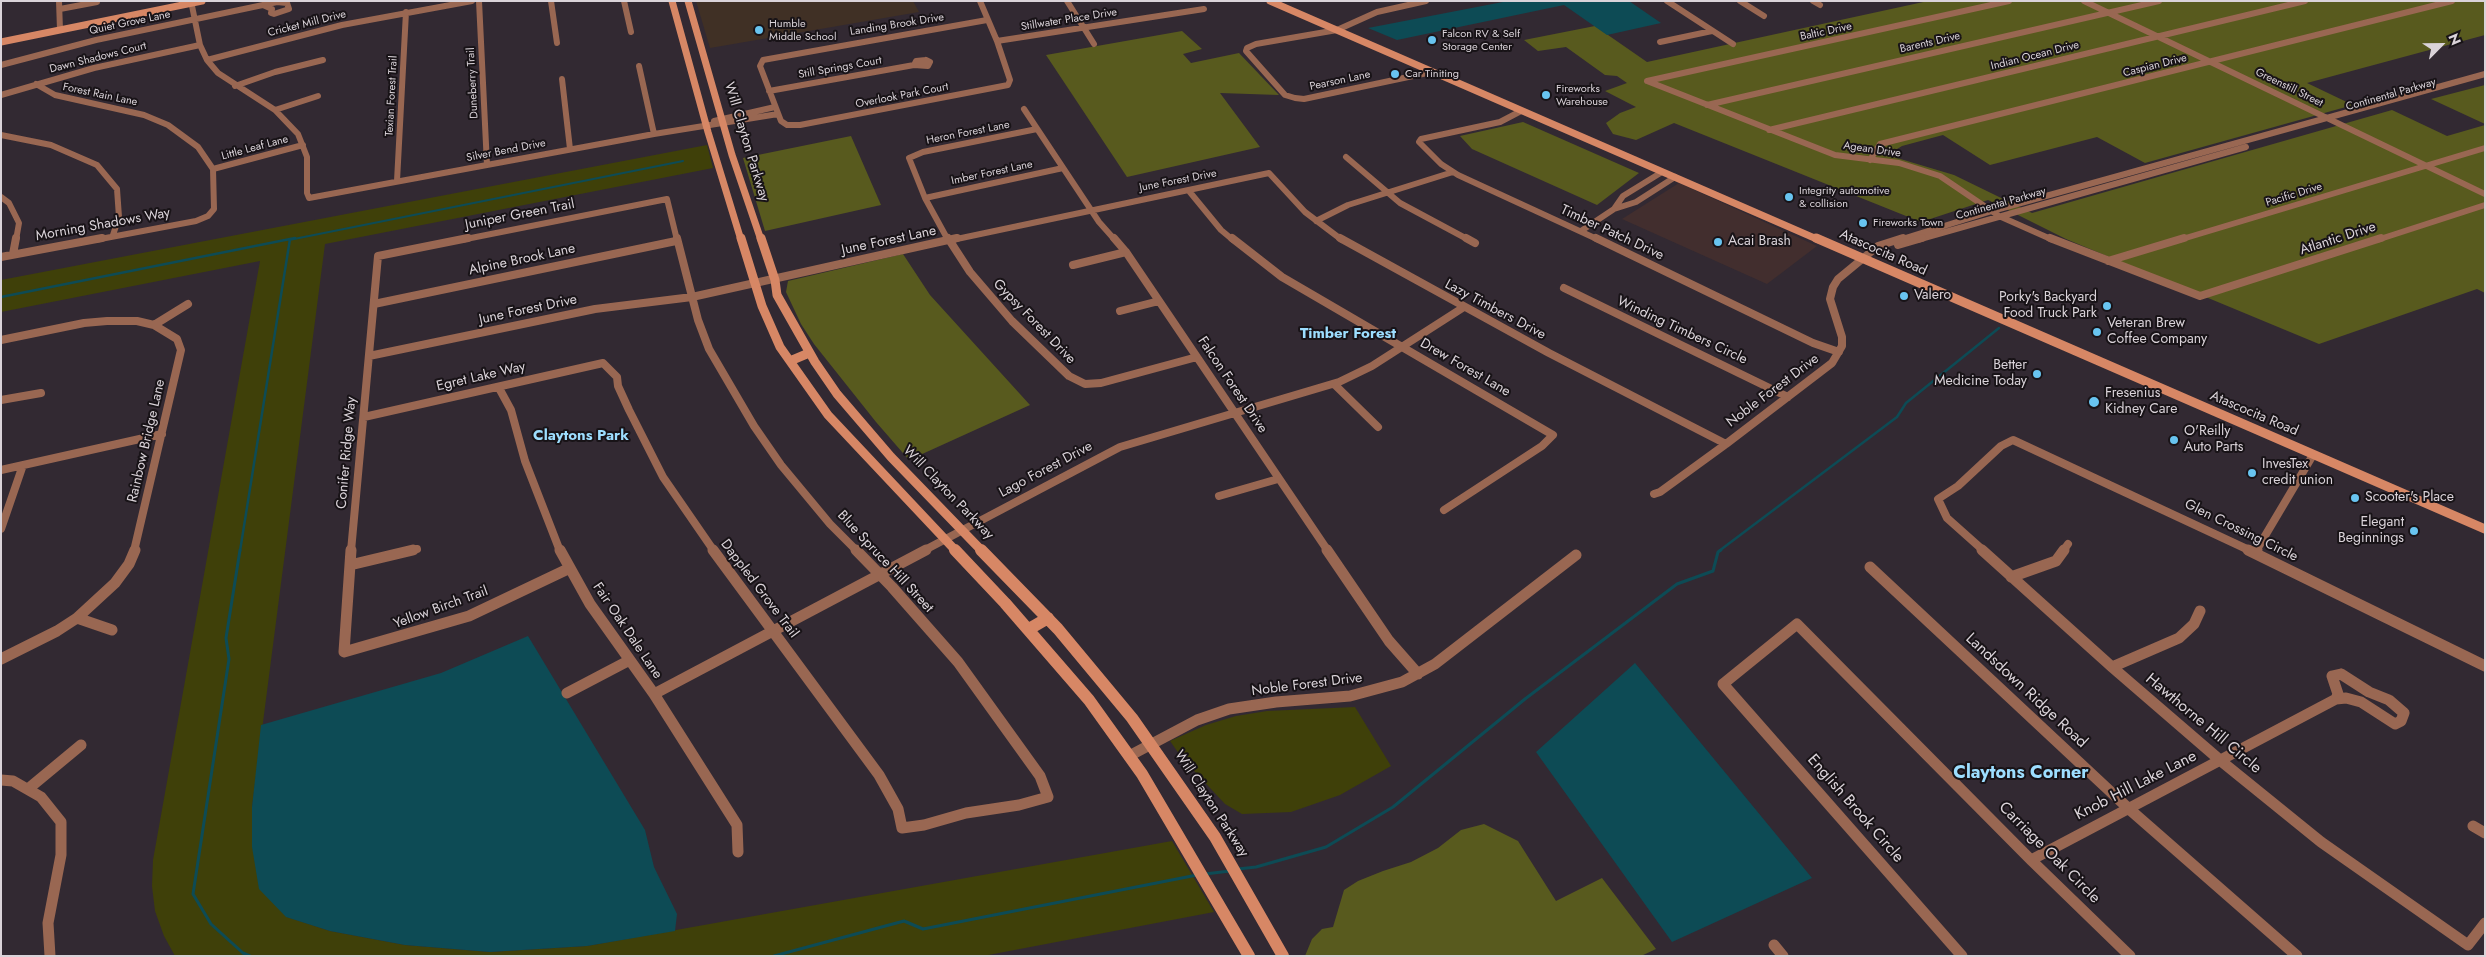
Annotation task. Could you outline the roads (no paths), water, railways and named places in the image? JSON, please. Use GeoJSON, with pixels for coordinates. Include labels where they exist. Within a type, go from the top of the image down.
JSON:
{"type":"FeatureCollection","features":[{"type":"Feature","properties":{"kind":"main road"},"geometry":{"type":"LineString","coordinates":[[1,42],[177,1]]}},
{"type":"Feature","properties":{"kind":"main road"},"geometry":{"type":"LineString","coordinates":[[1,36],[202,1]]}},
{"type":"Feature","properties":{"kind":"main road"},"geometry":{"type":"LineString","coordinates":[[672,1],[762,306],[780,347],[828,414],[1029,629],[1089,700],[1142,774],[1250,956]]}},
{"type":"Feature","properties":{"kind":"main road","name":"Will Clayton Parkway"},"geometry":{"type":"LineString","coordinates":[[688,1],[722,121],[749,207],[775,280],[777,295],[809,353],[837,394],[879,443],[1048,618],[1111,692],[1151,744],[1225,854],[1283,956]]}},
{"type":"Feature","properties":{"kind":"main road","name":"Atascocita Road"},"geometry":{"type":"LineString","coordinates":[[1270,1],[2485,529]]}},
{"type":"Feature","properties":{"kind":"main road"},"geometry":{"type":"LineString","coordinates":[[677,17],[692,14]]}},
{"type":"Feature","properties":{"kind":"main road"},"geometry":{"type":"LineString","coordinates":[[692,68],[706,66]]}},
{"type":"Feature","properties":{"kind":"main road"},"geometry":{"type":"LineString","coordinates":[[733,211],[749,207]]}},
{"type":"Feature","properties":{"kind":"main road"},"geometry":{"type":"LineString","coordinates":[[790,361],[809,353]]}},
{"type":"Feature","properties":{"kind":"main road"},"geometry":{"type":"LineString","coordinates":[[863,452],[879,443]]}},
{"type":"Feature","properties":{"kind":"main road"},"geometry":{"type":"LineString","coordinates":[[1029,629],[1048,618]]}},
{"type":"Feature","properties":{"kind":"street"},"geometry":{"type":"LineString","coordinates":[[60,1],[60,27]]}},
{"type":"Feature","properties":{"kind":"street","name":"Cricket Mill Drive"},"geometry":{"type":"LineString","coordinates":[[207,60],[342,25],[472,1]]}},
{"type":"Feature","properties":{"kind":"street","name":"Duneberry Trail"},"geometry":{"type":"LineString","coordinates":[[479,1],[487,164]]}},
{"type":"Feature","properties":{"kind":"street"},"geometry":{"type":"LineString","coordinates":[[551,1],[557,43]]}},
{"type":"Feature","properties":{"kind":"street"},"geometry":{"type":"LineString","coordinates":[[624,1],[631,32]]}},
{"type":"Feature","properties":{"kind":"street"},"geometry":{"type":"LineString","coordinates":[[980,1],[996,41]]}},
{"type":"Feature","properties":{"kind":"street"},"geometry":{"type":"LineString","coordinates":[[1067,1],[1094,44]]}},
{"type":"Feature","properties":{"kind":"street"},"geometry":{"type":"LineString","coordinates":[[1337,30],[1377,12],[1426,1]]}},
{"type":"Feature","properties":{"kind":"street"},"geometry":{"type":"LineString","coordinates":[[1668,2],[1682,1]]}},
{"type":"Feature","properties":{"kind":"street"},"geometry":{"type":"LineString","coordinates":[[1740,1],[1764,16]]}},
{"type":"Feature","properties":{"kind":"street"},"geometry":{"type":"LineString","coordinates":[[1813,1],[1820,5]]}},
{"type":"Feature","properties":{"kind":"street","name":"Baltic Drive"},"geometry":{"type":"LineString","coordinates":[[1647,82],[2009,1]]}},
{"type":"Feature","properties":{"kind":"street","name":"Greenstill Street"},"geometry":{"type":"LineString","coordinates":[[2084,1],[2485,194]]}},
{"type":"Feature","properties":{"kind":"street","name":"Barents Drive"},"geometry":{"type":"LineString","coordinates":[[1707,105],[2158,1]]}},
{"type":"Feature","properties":{"kind":"street","name":"Indian Ocean Drive"},"geometry":{"type":"LineString","coordinates":[[1769,130],[2305,1]]}},
{"type":"Feature","properties":{"kind":"street","name":"Caspian Drive"},"geometry":{"type":"LineString","coordinates":[[1870,160],[1880,144],[2452,1]]}},
{"type":"Feature","properties":{"kind":"street"},"geometry":{"type":"LineString","coordinates":[[60,9],[97,2]]}},
{"type":"Feature","properties":{"kind":"street"},"geometry":{"type":"LineString","coordinates":[[191,2],[200,45],[207,60],[218,73],[235,86],[275,110],[298,134],[303,145]]}},
{"type":"Feature","properties":{"kind":"street"},"geometry":{"type":"LineString","coordinates":[[1668,2],[1733,44]]}},
{"type":"Feature","properties":{"kind":"street","name":"Quiet Grove Lane"},"geometry":{"type":"LineString","coordinates":[[1,65],[73,46],[263,6]]}},
{"type":"Feature","properties":{"kind":"street","name":"Stillwater Place Drive"},"geometry":{"type":"LineString","coordinates":[[996,41],[1204,9]]}},
{"type":"Feature","properties":{"kind":"street","name":"Texian Forest Trail"},"geometry":{"type":"LineString","coordinates":[[398,181],[406,12]]}},
{"type":"Feature","properties":{"kind":"street","name":"Landing Brook Drive"},"geometry":{"type":"LineString","coordinates":[[770,91],[760,64],[763,60],[776,56],[987,20]]}},
{"type":"Feature","properties":{"kind":"street","name":"Pearson Lane"},"geometry":{"type":"LineString","coordinates":[[1337,30],[1256,44],[1247,48],[1246,51],[1285,95],[1295,98],[1304,99],[1432,72]]}},
{"type":"Feature","properties":{"kind":"street"},"geometry":{"type":"LineString","coordinates":[[1660,42],[1712,31]]}},
{"type":"Feature","properties":{"kind":"street","name":"Overlook Park Court"},"geometry":{"type":"LineString","coordinates":[[778,114],[784,124],[794,126],[1008,85],[1010,80],[996,41]]}},
{"type":"Feature","properties":{"kind":"street","name":"Dawn Shadows Court"},"geometry":{"type":"LineString","coordinates":[[1,95],[94,68],[200,45]]}},
{"type":"Feature","properties":{"kind":"street"},"geometry":{"type":"LineString","coordinates":[[235,86],[275,72],[323,60]]}},
{"type":"Feature","properties":{"kind":"street","name":"Still Springs Court"},"geometry":{"type":"LineString","coordinates":[[770,91],[914,65]]}},
{"type":"Feature","properties":{"kind":"street"},"geometry":{"type":"LineString","coordinates":[[639,66],[654,134]]}},
{"type":"Feature","properties":{"kind":"street","name":"Continental Parkway"},"geometry":{"type":"LineString","coordinates":[[1863,258],[1878,246],[1992,211],[2485,74]]}},
{"type":"Feature","properties":{"kind":"street"},"geometry":{"type":"LineString","coordinates":[[562,79],[570,149]]}},
{"type":"Feature","properties":{"kind":"street","name":"Continental Parkway"},"geometry":{"type":"LineString","coordinates":[[1863,258],[1891,247],[1999,216],[2485,80]]}},
{"type":"Feature","properties":{"kind":"street","name":"Agean Drive"},"geometry":{"type":"LineString","coordinates":[[1647,82],[1835,155],[1899,163],[1940,176],[1999,216],[2026,229],[2200,296]]}},
{"type":"Feature","properties":{"kind":"street","name":"Forest Rain Lane"},"geometry":{"type":"LineString","coordinates":[[36,84],[55,95],[120,108],[168,125],[198,147],[212,170],[215,188],[214,209],[208,216]]}},
{"type":"Feature","properties":{"kind":"street"},"geometry":{"type":"LineString","coordinates":[[770,91],[778,114]]}},
{"type":"Feature","properties":{"kind":"street"},"geometry":{"type":"LineString","coordinates":[[275,110],[318,96]]}},
{"type":"Feature","properties":{"kind":"street","name":"Silver Bend Drive"},"geometry":{"type":"LineString","coordinates":[[303,145],[307,158],[308,184],[306,193],[309,198],[707,124],[775,107]]}},
{"type":"Feature","properties":{"kind":"street","name":"Falcon Forest Drive"},"geometry":{"type":"LineString","coordinates":[[1024,110],[1090,209],[1126,252],[1389,641],[1418,674]]}},
{"type":"Feature","properties":{"kind":"street"},"geometry":{"type":"LineString","coordinates":[[1458,132],[1500,122],[1521,111]]}},
{"type":"Feature","properties":{"kind":"street","name":"Silver Bend Drive"},"geometry":{"type":"LineString","coordinates":[[722,121],[778,114]]}},
{"type":"Feature","properties":{"kind":"street","name":"Heron Forest Lane"},"geometry":{"type":"LineString","coordinates":[[910,163],[910,158],[923,152],[1037,129]]}},
{"type":"Feature","properties":{"kind":"street","name":"Timber Patch Drive"},"geometry":{"type":"LineString","coordinates":[[1458,132],[1419,142],[1441,164],[1453,172],[1582,231],[1813,343],[1839,352]]}},
{"type":"Feature","properties":{"kind":"street"},"geometry":{"type":"LineString","coordinates":[[1,135],[51,145],[85,158],[97,165],[109,177],[117,189],[119,217],[113,235]]}},
{"type":"Feature","properties":{"kind":"street","name":"Little Leaf Lane"},"geometry":{"type":"LineString","coordinates":[[212,170],[303,145]]}},
{"type":"Feature","properties":{"kind":"street","name":"Pacific Drive"},"geometry":{"type":"LineString","coordinates":[[2108,261],[2485,148]]}},
{"type":"Feature","properties":{"kind":"street"},"geometry":{"type":"LineString","coordinates":[[1346,157],[1388,192],[1419,214],[1475,243]]}},
{"type":"Feature","properties":{"kind":"street","name":"Gypsy Forest Drive"},"geometry":{"type":"LineString","coordinates":[[910,163],[925,198],[949,241],[981,285],[1012,321],[1069,376],[1089,385],[1197,357]]}},
{"type":"Feature","properties":{"kind":"street","name":"Imber Forest Lane"},"geometry":{"type":"LineString","coordinates":[[925,198],[1063,168]]}},
{"type":"Feature","properties":{"kind":"street"},"geometry":{"type":"LineString","coordinates":[[1316,221],[1348,205],[1427,182],[1453,172]]}},
{"type":"Feature","properties":{"kind":"street"},"geometry":{"type":"LineString","coordinates":[[1614,209],[1623,196],[1662,172]]}},
{"type":"Feature","properties":{"kind":"street","name":"June Forest Drive"},"geometry":{"type":"LineString","coordinates":[[1090,209],[1189,191],[1270,173]]}},
{"type":"Feature","properties":{"kind":"street","name":"Lazy Timbers Drive"},"geometry":{"type":"LineString","coordinates":[[1270,173],[1291,199],[1316,221],[1344,241],[1464,307],[1726,444]]}},
{"type":"Feature","properties":{"kind":"street"},"geometry":{"type":"LineString","coordinates":[[1582,231],[1614,209],[1636,202],[1675,178]]}},
{"type":"Feature","properties":{"kind":"street","name":"Drew Forest Lane"},"geometry":{"type":"LineString","coordinates":[[1189,191],[1222,230],[1256,258],[1310,294],[1553,435],[1542,446],[1444,510]]}},
{"type":"Feature","properties":{"kind":"street"},"geometry":{"type":"LineString","coordinates":[[1,197],[9,203],[19,223],[13,254]]}},
{"type":"Feature","properties":{"kind":"street","name":"Blue Spruce Hill Street"},"geometry":{"type":"LineString","coordinates":[[666,199],[692,297],[709,349],[754,426],[781,465],[830,524],[880,575],[958,662],[1040,776],[1048,797],[1019,805],[966,813],[924,825],[902,828]]}},
{"type":"Feature","properties":{"kind":"street","name":"Juniper Green Trail"},"geometry":{"type":"LineString","coordinates":[[378,256],[666,199]]}},
{"type":"Feature","properties":{"kind":"street","name":"Atlantic Drive"},"geometry":{"type":"LineString","coordinates":[[2200,296],[2485,204]]}},
{"type":"Feature","properties":{"kind":"street","name":"June Forest Lane"},"geometry":{"type":"LineString","coordinates":[[692,297],[1090,209]]}},
{"type":"Feature","properties":{"kind":"street","name":"Morning Shadows Way"},"geometry":{"type":"LineString","coordinates":[[1,256],[196,221],[208,216]]}},
{"type":"Feature","properties":{"kind":"street","name":"Alpine Brook Lane"},"geometry":{"type":"LineString","coordinates":[[374,304],[676,241]]}},
{"type":"Feature","properties":{"kind":"street"},"geometry":{"type":"LineString","coordinates":[[1878,246],[1891,247]]}},
{"type":"Feature","properties":{"kind":"street"},"geometry":{"type":"LineString","coordinates":[[1073,265],[1126,252]]}},
{"type":"Feature","properties":{"kind":"street","name":"Conifer Ridge Way"},"geometry":{"type":"LineString","coordinates":[[344,652],[378,256]]}},
{"type":"Feature","properties":{"kind":"street"},"geometry":{"type":"LineString","coordinates":[[1839,352],[1842,337],[1834,315],[1831,294],[1838,279],[1863,258]]}},
{"type":"Feature","properties":{"kind":"street","name":"Winding Timbers Circle"},"geometry":{"type":"LineString","coordinates":[[1564,288],[1788,398]]}},
{"type":"Feature","properties":{"kind":"street","name":"June Forest Drive"},"geometry":{"type":"LineString","coordinates":[[369,356],[595,309],[692,297]]}},
{"type":"Feature","properties":{"kind":"street"},"geometry":{"type":"LineString","coordinates":[[1120,311],[1159,302]]}},
{"type":"Feature","properties":{"kind":"street"},"geometry":{"type":"LineString","coordinates":[[1,340],[107,321],[137,321],[154,324],[188,304]]}},
{"type":"Feature","properties":{"kind":"street","name":"Lago Forest Drive"},"geometry":{"type":"LineString","coordinates":[[654,694],[1120,447],[1334,384],[1372,366],[1464,307]]}},
{"type":"Feature","properties":{"kind":"street","name":"Rainbow Bridge Lane"},"geometry":{"type":"LineString","coordinates":[[1,659],[50,635],[77,618],[97,601],[123,573],[134,554],[181,350],[177,339],[154,324]]}},
{"type":"Feature","properties":{"kind":"street","name":"Noble Forest Drive"},"geometry":{"type":"LineString","coordinates":[[1654,494],[1660,492],[1824,372],[1839,352]]}},
{"type":"Feature","properties":{"kind":"street","name":"Egret Lake Way"},"geometry":{"type":"LineString","coordinates":[[364,417],[603,363]]}},
{"type":"Feature","properties":{"kind":"street","name":"Dappled Grove Trail"},"geometry":{"type":"LineString","coordinates":[[603,363],[618,377],[618,386],[629,410],[671,491],[698,531],[879,774],[898,808],[902,828]]}},
{"type":"Feature","properties":{"kind":"street"},"geometry":{"type":"LineString","coordinates":[[1334,384],[1378,427]]}},
{"type":"Feature","properties":{"kind":"street","name":"Fair Oak Dale Lane"},"geometry":{"type":"LineString","coordinates":[[499,388],[511,410],[521,450],[556,544],[590,604],[628,661],[654,694],[737,825],[738,852]]}},
{"type":"Feature","properties":{"kind":"street"},"geometry":{"type":"LineString","coordinates":[[1,400],[41,393]]}},
{"type":"Feature","properties":{"kind":"street"},"geometry":{"type":"LineString","coordinates":[[1,470],[162,434]]}},
{"type":"Feature","properties":{"kind":"street","name":"Glen Crossing Circle"},"geometry":{"type":"LineString","coordinates":[[1938,504],[1938,499],[1958,486],[2001,446],[2013,440],[2255,553],[2485,666]]}},
{"type":"Feature","properties":{"kind":"street"},"geometry":{"type":"LineString","coordinates":[[2255,553],[2313,455]]}},
{"type":"Feature","properties":{"kind":"street"},"geometry":{"type":"LineString","coordinates":[[1,529],[23,465]]}},
{"type":"Feature","properties":{"kind":"street"},"geometry":{"type":"LineString","coordinates":[[1220,496],[1278,479]]}},
{"type":"Feature","properties":{"kind":"street","name":"Hawthorne Hill Circle"},"geometry":{"type":"LineString","coordinates":[[1938,504],[1947,518],[2011,577],[2221,761],[2321,842],[2468,945]]}},
{"type":"Feature","properties":{"kind":"street"},"geometry":{"type":"LineString","coordinates":[[2011,577],[2056,562],[2068,544]]}},
{"type":"Feature","properties":{"kind":"street"},"geometry":{"type":"LineString","coordinates":[[350,565],[417,549]]}},
{"type":"Feature","properties":{"kind":"street","name":"Noble Forest Drive"},"geometry":{"type":"LineString","coordinates":[[1129,756],[1197,720],[1229,709],[1276,702],[1350,696],[1384,688],[1418,674],[1576,556]]}},
{"type":"Feature","properties":{"kind":"street","name":"Landsdown Ridge Road"},"geometry":{"type":"LineString","coordinates":[[1870,567],[2128,808],[2297,956]]}},
{"type":"Feature","properties":{"kind":"street","name":"Yellow Birch Trail"},"geometry":{"type":"LineString","coordinates":[[344,652],[462,618],[570,568]]}},
{"type":"Feature","properties":{"kind":"street"},"geometry":{"type":"LineString","coordinates":[[2112,667],[2179,638],[2194,624],[2200,611]]}},
{"type":"Feature","properties":{"kind":"street"},"geometry":{"type":"LineString","coordinates":[[77,618],[112,630]]}},
{"type":"Feature","properties":{"kind":"street","name":"Carriage Oak Circle"},"geometry":{"type":"LineString","coordinates":[[1723,684],[1798,624],[2031,860],[2130,956]]}},
{"type":"Feature","properties":{"kind":"street"},"geometry":{"type":"LineString","coordinates":[[566,693],[628,661]]}},
{"type":"Feature","properties":{"kind":"street"},"geometry":{"type":"LineString","coordinates":[[2341,674],[2352,679],[2369,692],[2389,700],[2404,713],[2401,721],[2395,724],[2361,702],[2346,698],[2336,700],[2338,694],[2332,676],[2341,674]]}},
{"type":"Feature","properties":{"kind":"street","name":"English Brook Circle"},"geometry":{"type":"LineString","coordinates":[[1723,684],[1962,956]]}},
{"type":"Feature","properties":{"kind":"street","name":"Knob Hill Lake Lane"},"geometry":{"type":"LineString","coordinates":[[2031,860],[2336,700]]}},
{"type":"Feature","properties":{"kind":"street"},"geometry":{"type":"LineString","coordinates":[[28,788],[80,745]]}},
{"type":"Feature","properties":{"kind":"street"},"geometry":{"type":"LineString","coordinates":[[1,780],[28,788],[41,797],[54,811],[60,822],[61,855],[51,898],[48,923],[50,956]]}},
{"type":"Feature","properties":{"kind":"street"},"geometry":{"type":"LineString","coordinates":[[2473,826],[2485,833]]}},
{"type":"Feature","properties":{"kind":"street"},"geometry":{"type":"LineString","coordinates":[[2468,945],[2485,922]]}},
{"type":"Feature","properties":{"kind":"street"},"geometry":{"type":"LineString","coordinates":[[1774,945],[1783,956]]}},
{"type":"Feature","properties":{"kind":"water"},"geometry":{"type":"Polygon","coordinates":[[[1508,1],[1629,1],[1661,23],[1607,35],[1564,5],[1397,40],[1368,28],[1508,1]]]}},
{"type":"Feature","properties":{"kind":"water"},"geometry":{"type":"Polygon","coordinates":[[[528,636],[645,830],[654,867],[677,914],[675,931],[587,946],[490,952],[405,945],[330,931],[286,917],[259,889],[252,847],[252,807],[261,725],[441,673],[528,636]]]}},
{"type":"Feature","properties":{"kind":"water"},"geometry":{"type":"Polygon","coordinates":[[[1635,663],[1812,878],[1672,942],[1536,752],[1635,663]]]}},
{"type":"Feature","properties":{"kind":"waterway"},"geometry":{"type":"LineString","coordinates":[[290,240],[683,161]]}},
{"type":"Feature","properties":{"kind":"waterway"},"geometry":{"type":"LineString","coordinates":[[290,239],[295,238]]}},
{"type":"Feature","properties":{"kind":"waterway"},"geometry":{"type":"LineString","coordinates":[[1,297],[290,239]]}},
{"type":"Feature","properties":{"kind":"waterway"},"geometry":{"type":"LineString","coordinates":[[240,551],[290,240]]}},
{"type":"Feature","properties":{"kind":"waterway"},"geometry":{"type":"LineString","coordinates":[[1719,551],[1897,417],[1906,403],[1999,328]]}},
{"type":"Feature","properties":{"kind":"waterway"},"geometry":{"type":"LineString","coordinates":[[240,550],[226,638],[229,659],[193,894],[211,924],[243,953],[250,956]]}},
{"type":"Feature","properties":{"kind":"waterway"},"geometry":{"type":"LineString","coordinates":[[1238,869],[1256,867],[1326,847],[1393,807],[1525,699],[1677,584],[1713,571],[1718,552],[1721,550]]}},
{"type":"Feature","properties":{"kind":"waterway"},"geometry":{"type":"LineString","coordinates":[[1205,874],[1230,871]]}},
{"type":"Feature","properties":{"kind":"waterway"},"geometry":{"type":"LineString","coordinates":[[774,956],[904,921],[923,929],[1197,875]]}},
{"type":"Feature","properties":{"kind":"place","name":"Humble Middle School"},"geometry":{"type":"Point","coordinates":[759,30]}},
{"type":"Feature","properties":{"kind":"place","name":"Falcon RV & Self Storage Center"},"geometry":{"type":"Point","coordinates":[1432,40]}},
{"type":"Feature","properties":{"kind":"place","name":"Car Tiniting"},"geometry":{"type":"Point","coordinates":[1395,74]}},
{"type":"Feature","properties":{"kind":"place","name":"Fireworks Warehouse"},"geometry":{"type":"Point","coordinates":[1546,95]}},
{"type":"Feature","properties":{"kind":"place","name":"Integrity automotive & collision"},"geometry":{"type":"Point","coordinates":[1789,197]}},
{"type":"Feature","properties":{"kind":"place","name":"Fireworks Town"},"geometry":{"type":"Point","coordinates":[1863,223]}},
{"type":"Feature","properties":{"kind":"place","name":"Acai Brash"},"geometry":{"type":"Point","coordinates":[1718,242]}},
{"type":"Feature","properties":{"kind":"place","name":"Valero"},"geometry":{"type":"Point","coordinates":[1904,296]}},
{"type":"Feature","properties":{"kind":"place","name":"Porky's Backyard Food Truck Park"},"geometry":{"type":"Point","coordinates":[2107,306]}},
{"type":"Feature","properties":{"kind":"place","name":"Veteran Brew Coffee Company"},"geometry":{"type":"Point","coordinates":[2097,332]}},
{"type":"Feature","properties":{"kind":"place","name":"Better Medicine Today"},"geometry":{"type":"Point","coordinates":[2037,374]}},
{"type":"Feature","properties":{"kind":"place","name":"Fresenius Kidney Care"},"geometry":{"type":"Point","coordinates":[2094,402]}},
{"type":"Feature","properties":{"kind":"place","name":"O'Reilly Auto Parts"},"geometry":{"type":"Point","coordinates":[2174,440]}},
{"type":"Feature","properties":{"kind":"place","name":"InvesTex credit union"},"geometry":{"type":"Point","coordinates":[2252,473]}},
{"type":"Feature","properties":{"kind":"place","name":"Scooter's Place"},"geometry":{"type":"Point","coordinates":[2355,498]}},
{"type":"Feature","properties":{"kind":"place","name":"Elegant Beginnings"},"geometry":{"type":"Point","coordinates":[2414,531]}},
{"type":"Feature","properties":{"kind":"district","name":"Timber Forest"},"geometry":{"type":"Point","coordinates":[1348,334]}},
{"type":"Feature","properties":{"kind":"district","name":"Claytons Park"},"geometry":{"type":"Point","coordinates":[581,436]}},
{"type":"Feature","properties":{"kind":"district","name":"Claytons Corner"},"geometry":{"type":"Point","coordinates":[2021,774]}}]}
